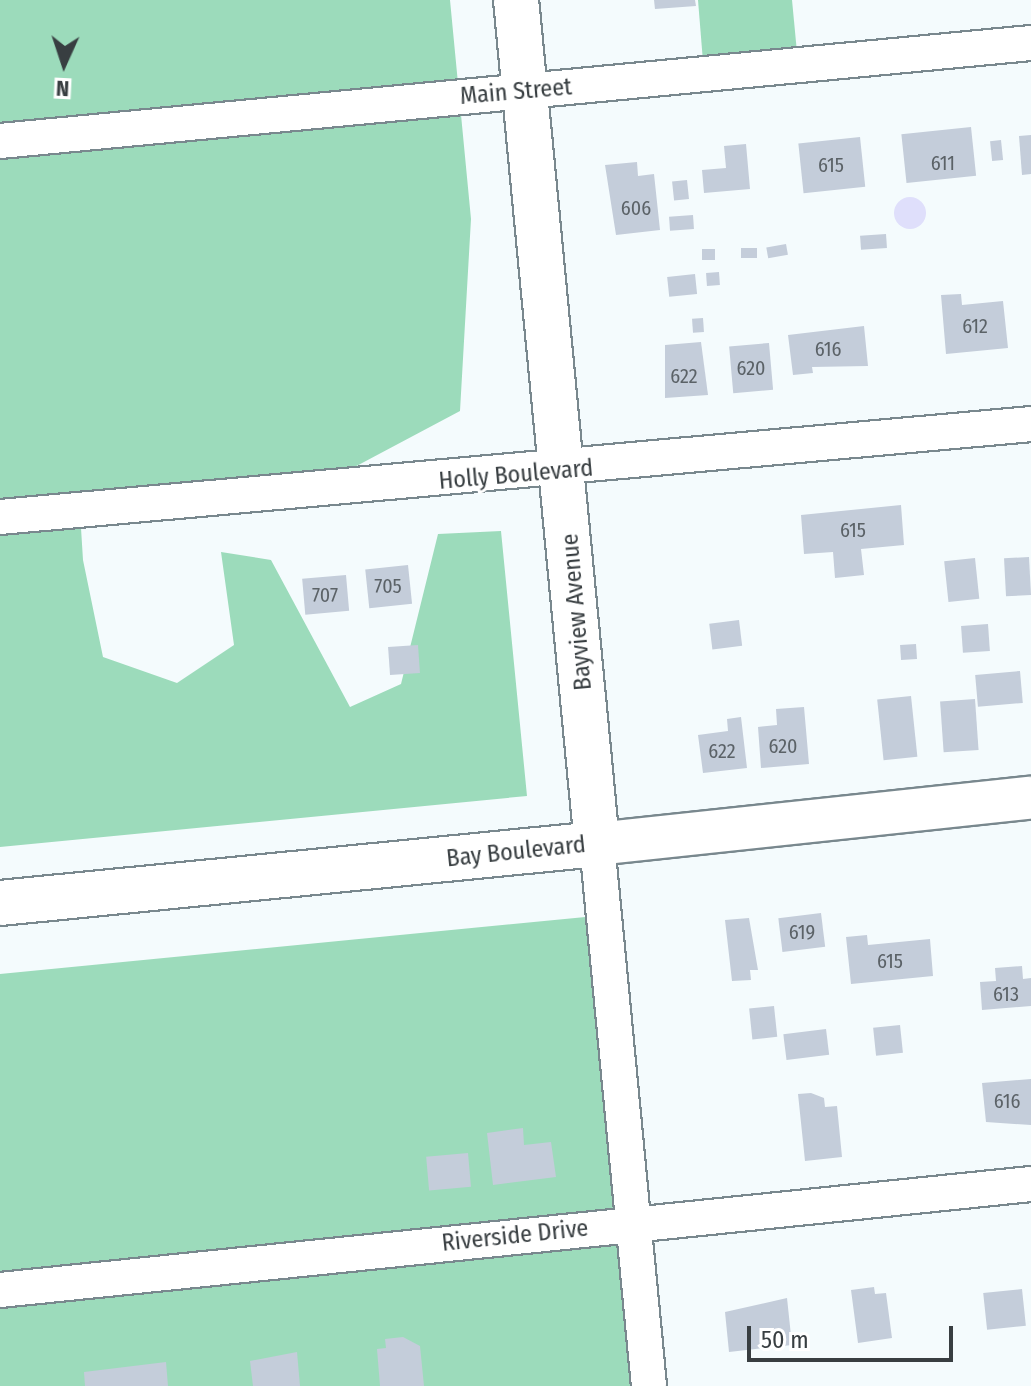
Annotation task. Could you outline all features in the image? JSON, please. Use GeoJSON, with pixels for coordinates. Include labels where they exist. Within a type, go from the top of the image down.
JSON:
{"type":"FeatureCollection","features":[{"type":"Feature","properties":{"kind":"main road","name":"Bayview Avenue"},"geometry":{"type":"LineString","coordinates":[[516,0],[564,471],[597,844]]}},
{"type":"Feature","properties":{"kind":"main road","name":"Bay Boulevard"},"geometry":{"type":"LineString","coordinates":[[0,903],[597,844]]}},
{"type":"Feature","properties":{"kind":"street","name":"Main Street"},"geometry":{"type":"LineString","coordinates":[[0,141],[1031,43]]}},
{"type":"Feature","properties":{"kind":"street","name":"Holly Boulevard"},"geometry":{"type":"LineString","coordinates":[[0,517],[564,471],[1031,424]]}},
{"type":"Feature","properties":{"kind":"street","name":"Bay Boulevard"},"geometry":{"type":"LineString","coordinates":[[597,844],[1031,798]]}},
{"type":"Feature","properties":{"kind":"street","name":"Bayview Avenue"},"geometry":{"type":"LineString","coordinates":[[597,844],[631,1224],[649,1386]]}},
{"type":"Feature","properties":{"kind":"street","name":"Riverside Drive"},"geometry":{"type":"LineString","coordinates":[[0,1290],[1031,1184]]}},
{"type":"Feature","properties":{"kind":"green space"},"geometry":{"type":"Polygon","coordinates":[[[0,0],[450,0],[471,219],[460,411],[332,479],[79,496],[83,560],[103,657],[177,683],[234,645],[221,552],[271,560],[350,707],[401,684],[438,534],[501,531],[527,796],[0,847],[0,0]]]}},
{"type":"Feature","properties":{"kind":"green space"},"geometry":{"type":"Polygon","coordinates":[[[698,0],[792,0],[798,63],[704,74],[698,0]]]}},
{"type":"Feature","properties":{"kind":"green space"},"geometry":{"type":"Polygon","coordinates":[[[606,915],[652,1386],[0,1386],[0,974],[606,915]]]}},
{"type":"Feature","properties":{"kind":"water"},"geometry":{"type":"Polygon","coordinates":[[[910,197],[921,202],[926,213],[921,224],[910,229],[899,224],[894,213],[899,202],[910,197]]]}},
{"type":"Feature","properties":{"kind":"building"},"geometry":{"type":"Polygon","coordinates":[[[654,0],[695,0],[696,6],[655,9],[654,0]]]}},
{"type":"Feature","properties":{"kind":"building"},"geometry":{"type":"Polygon","coordinates":[[[971,127],[976,176],[907,183],[901,134],[971,127]]]}},
{"type":"Feature","properties":{"kind":"building"},"geometry":{"type":"Polygon","coordinates":[[[1031,135],[1031,174],[1022,175],[1019,136],[1031,135]]]}},
{"type":"Feature","properties":{"kind":"building"},"geometry":{"type":"Polygon","coordinates":[[[860,137],[865,187],[804,193],[798,143],[860,137]]]}},
{"type":"Feature","properties":{"kind":"building"},"geometry":{"type":"Polygon","coordinates":[[[1001,140],[1003,160],[992,161],[990,141],[1001,140]]]}},
{"type":"Feature","properties":{"kind":"building"},"geometry":{"type":"Polygon","coordinates":[[[746,144],[750,189],[704,193],[702,170],[726,168],[724,146],[746,144]]]}},
{"type":"Feature","properties":{"kind":"building"},"geometry":{"type":"Polygon","coordinates":[[[637,162],[638,176],[654,174],[660,230],[616,235],[605,165],[637,162]]]}},
{"type":"Feature","properties":{"kind":"building"},"geometry":{"type":"Polygon","coordinates":[[[687,180],[689,199],[674,200],[672,182],[687,180]]]}},
{"type":"Feature","properties":{"kind":"building"},"geometry":{"type":"Polygon","coordinates":[[[693,215],[694,229],[670,231],[669,217],[693,215]]]}},
{"type":"Feature","properties":{"kind":"building"},"geometry":{"type":"Polygon","coordinates":[[[886,234],[887,248],[861,250],[860,236],[886,234]]]}},
{"type":"Feature","properties":{"kind":"building"},"geometry":{"type":"Polygon","coordinates":[[[786,244],[788,255],[768,258],[766,247],[786,244]]]}},
{"type":"Feature","properties":{"kind":"building"},"geometry":{"type":"Polygon","coordinates":[[[741,248],[757,248],[757,258],[741,258],[741,248]]]}},
{"type":"Feature","properties":{"kind":"building"},"geometry":{"type":"Polygon","coordinates":[[[702,249],[715,249],[715,260],[702,260],[702,249]]]}},
{"type":"Feature","properties":{"kind":"building"},"geometry":{"type":"Polygon","coordinates":[[[719,272],[720,285],[707,286],[706,273],[719,272]]]}},
{"type":"Feature","properties":{"kind":"building"},"geometry":{"type":"Polygon","coordinates":[[[695,274],[697,294],[669,297],[667,277],[695,274]]]}},
{"type":"Feature","properties":{"kind":"building"},"geometry":{"type":"Polygon","coordinates":[[[961,294],[962,305],[1003,301],[1008,348],[946,354],[941,295],[961,294]]]}},
{"type":"Feature","properties":{"kind":"building"},"geometry":{"type":"Polygon","coordinates":[[[703,318],[704,332],[693,333],[692,319],[703,318]]]}},
{"type":"Feature","properties":{"kind":"building"},"geometry":{"type":"Polygon","coordinates":[[[864,326],[868,366],[812,367],[813,373],[793,375],[788,335],[864,326]]]}},
{"type":"Feature","properties":{"kind":"building"},"geometry":{"type":"Polygon","coordinates":[[[701,342],[708,395],[665,398],[665,345],[701,342]]]}},
{"type":"Feature","properties":{"kind":"building"},"geometry":{"type":"Polygon","coordinates":[[[769,343],[773,390],[733,393],[729,346],[769,343]]]}},
{"type":"Feature","properties":{"kind":"building"},"geometry":{"type":"Polygon","coordinates":[[[901,505],[904,545],[861,549],[864,575],[835,578],[833,552],[804,554],[801,515],[901,505]]]}},
{"type":"Feature","properties":{"kind":"building"},"geometry":{"type":"Polygon","coordinates":[[[1029,557],[1031,595],[1006,596],[1004,558],[1029,557]]]}},
{"type":"Feature","properties":{"kind":"building"},"geometry":{"type":"Polygon","coordinates":[[[975,558],[979,599],[948,602],[944,561],[975,558]]]}},
{"type":"Feature","properties":{"kind":"building"},"geometry":{"type":"Polygon","coordinates":[[[408,565],[412,604],[369,608],[365,569],[408,565]]]}},
{"type":"Feature","properties":{"kind":"building"},"geometry":{"type":"Polygon","coordinates":[[[346,575],[349,611],[305,615],[302,579],[346,575]]]}},
{"type":"Feature","properties":{"kind":"building"},"geometry":{"type":"Polygon","coordinates":[[[739,620],[742,646],[712,649],[709,624],[739,620]]]}},
{"type":"Feature","properties":{"kind":"building"},"geometry":{"type":"Polygon","coordinates":[[[988,624],[990,651],[963,653],[961,626],[988,624]]]}},
{"type":"Feature","properties":{"kind":"building"},"geometry":{"type":"Polygon","coordinates":[[[916,644],[917,659],[901,660],[900,645],[916,644]]]}},
{"type":"Feature","properties":{"kind":"building"},"geometry":{"type":"Polygon","coordinates":[[[418,645],[420,673],[390,675],[388,647],[418,645]]]}},
{"type":"Feature","properties":{"kind":"building"},"geometry":{"type":"Polygon","coordinates":[[[1020,671],[1023,703],[978,707],[975,675],[1020,671]]]}},
{"type":"Feature","properties":{"kind":"building"},"geometry":{"type":"Polygon","coordinates":[[[911,696],[917,757],[884,760],[877,700],[911,696]]]}},
{"type":"Feature","properties":{"kind":"building"},"geometry":{"type":"Polygon","coordinates":[[[975,699],[979,750],[944,752],[940,701],[975,699]]]}},
{"type":"Feature","properties":{"kind":"building"},"geometry":{"type":"Polygon","coordinates":[[[804,707],[809,764],[761,768],[758,727],[777,725],[776,709],[804,707]]]}},
{"type":"Feature","properties":{"kind":"building"},"geometry":{"type":"Polygon","coordinates":[[[741,717],[747,768],[703,773],[698,735],[728,731],[727,719],[741,717]]]}},
{"type":"Feature","properties":{"kind":"building"},"geometry":{"type":"Polygon","coordinates":[[[821,913],[825,947],[782,952],[778,918],[821,913]]]}},
{"type":"Feature","properties":{"kind":"building"},"geometry":{"type":"Polygon","coordinates":[[[749,918],[758,970],[750,970],[751,980],[732,981],[725,920],[749,918]]]}},
{"type":"Feature","properties":{"kind":"building"},"geometry":{"type":"Polygon","coordinates":[[[867,935],[868,945],[930,939],[933,976],[851,984],[846,937],[867,935]]]}},
{"type":"Feature","properties":{"kind":"building"},"geometry":{"type":"Polygon","coordinates":[[[1022,966],[1023,979],[1031,978],[1031,1006],[982,1010],[980,982],[996,981],[995,968],[1022,966]]]}},
{"type":"Feature","properties":{"kind":"building"},"geometry":{"type":"Polygon","coordinates":[[[774,1006],[777,1037],[752,1039],[749,1009],[774,1006]]]}},
{"type":"Feature","properties":{"kind":"building"},"geometry":{"type":"Polygon","coordinates":[[[900,1025],[903,1053],[876,1056],[873,1028],[900,1025]]]}},
{"type":"Feature","properties":{"kind":"building"},"geometry":{"type":"Polygon","coordinates":[[[826,1029],[829,1055],[786,1060],[783,1034],[826,1029]]]}},
{"type":"Feature","properties":{"kind":"building"},"geometry":{"type":"Polygon","coordinates":[[[1031,1079],[1031,1125],[986,1122],[982,1083],[1031,1079]]]}},
{"type":"Feature","properties":{"kind":"building"},"geometry":{"type":"Polygon","coordinates":[[[811,1093],[824,1098],[825,1107],[837,1106],[842,1157],[805,1161],[798,1094],[811,1093]]]}},
{"type":"Feature","properties":{"kind":"building"},"geometry":{"type":"Polygon","coordinates":[[[523,1128],[524,1145],[551,1142],[556,1177],[493,1185],[487,1133],[523,1128]]]}},
{"type":"Feature","properties":{"kind":"building"},"geometry":{"type":"Polygon","coordinates":[[[468,1153],[471,1187],[429,1191],[426,1157],[468,1153]]]}},
{"type":"Feature","properties":{"kind":"building"},"geometry":{"type":"Polygon","coordinates":[[[874,1287],[875,1294],[886,1293],[892,1338],[858,1343],[851,1290],[874,1287]]]}},
{"type":"Feature","properties":{"kind":"building"},"geometry":{"type":"Polygon","coordinates":[[[1022,1289],[1026,1326],[987,1330],[983,1293],[1022,1289]]]}},
{"type":"Feature","properties":{"kind":"building"},"geometry":{"type":"Polygon","coordinates":[[[787,1298],[792,1345],[729,1352],[725,1312],[787,1298]]]}},
{"type":"Feature","properties":{"kind":"building"},"geometry":{"type":"Polygon","coordinates":[[[403,1337],[420,1346],[424,1386],[380,1386],[377,1349],[386,1348],[385,1339],[403,1337]]]}},
{"type":"Feature","properties":{"kind":"building"},"geometry":{"type":"Polygon","coordinates":[[[297,1352],[300,1386],[253,1386],[250,1361],[297,1352]]]}},
{"type":"Feature","properties":{"kind":"building"},"geometry":{"type":"Polygon","coordinates":[[[166,1362],[168,1386],[85,1386],[84,1372],[166,1362]]]}}]}
